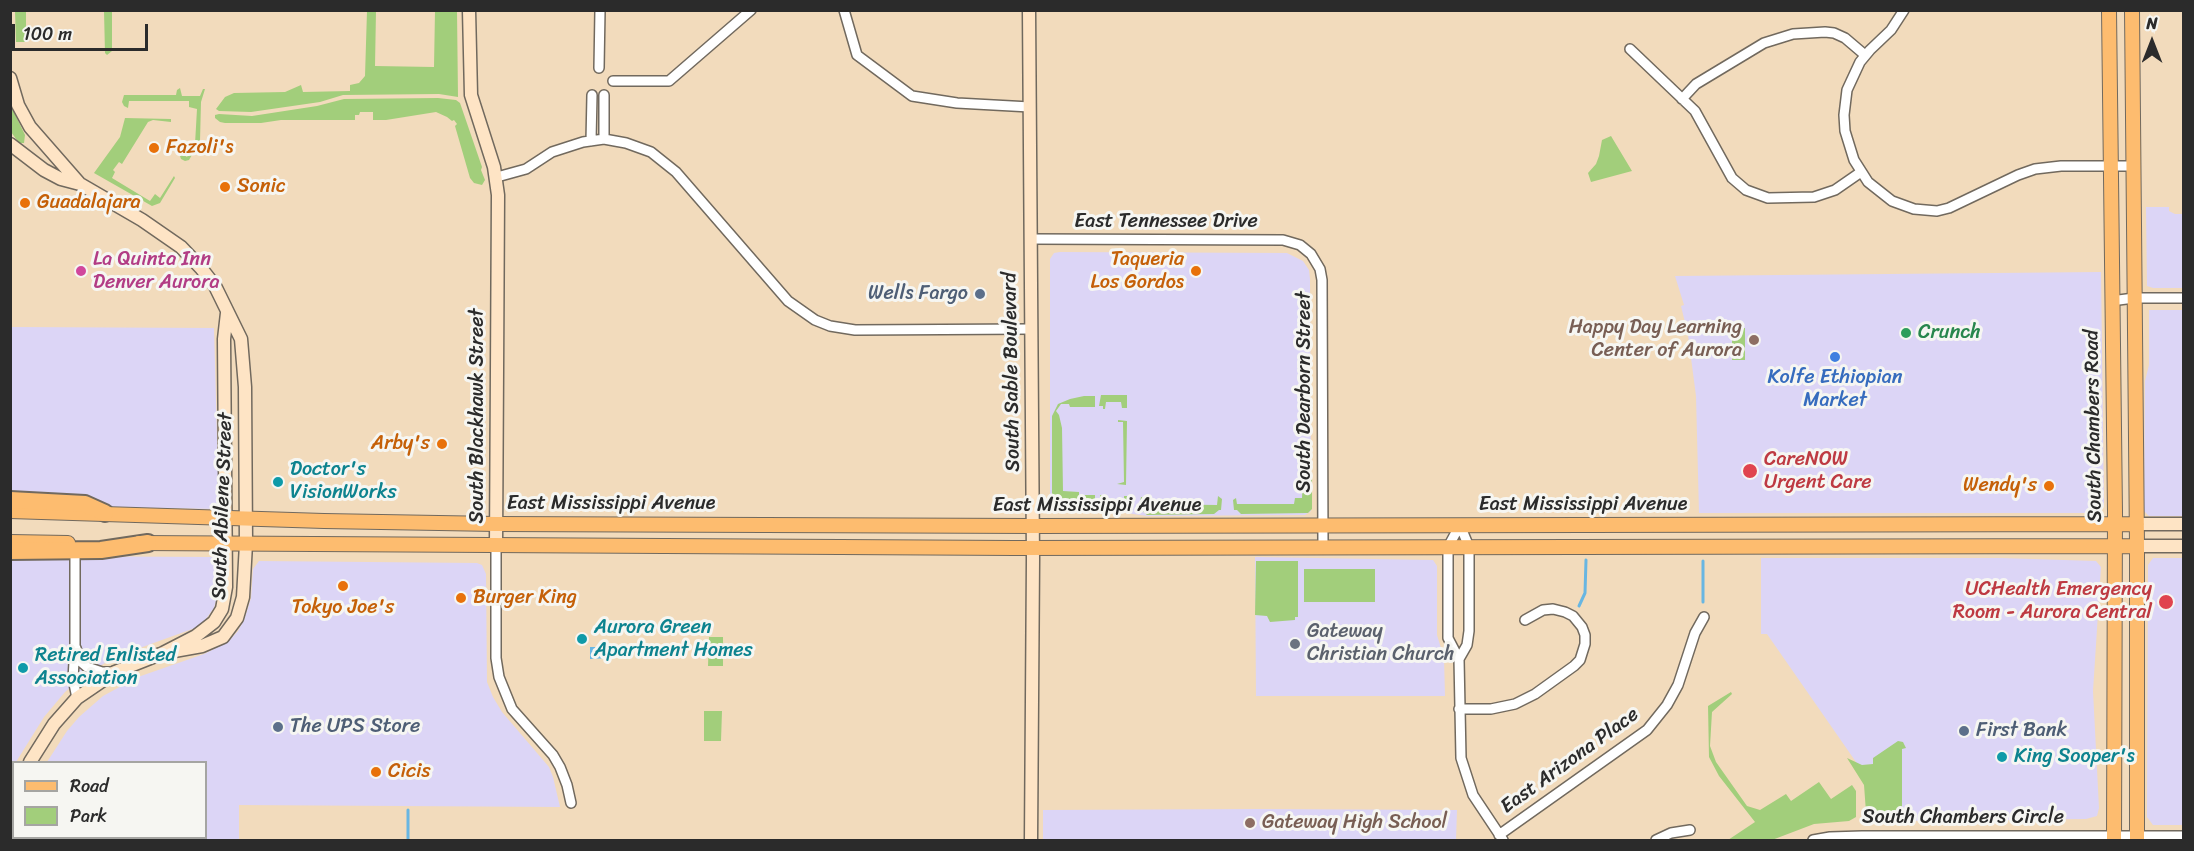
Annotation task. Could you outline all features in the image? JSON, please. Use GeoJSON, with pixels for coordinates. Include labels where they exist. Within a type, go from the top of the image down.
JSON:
{"type":"FeatureCollection","features":[{"type":"Feature","properties":{"kind":"highway"},"geometry":{"type":"LineString","coordinates":[[10,500],[85,504],[105,513]]}},
{"type":"Feature","properties":{"kind":"highway"},"geometry":{"type":"LineString","coordinates":[[10,552],[108,550],[148,543]]}},
{"type":"Feature","properties":{"kind":"main road","name":"South Blackhawk Street"},"geometry":{"type":"LineString","coordinates":[[470,10],[471,95],[496,177],[498,195],[496,545]]}},
{"type":"Feature","properties":{"kind":"main road","name":"South Sable Boulevard"},"geometry":{"type":"LineString","coordinates":[[1029,10],[1033,526],[1031,840]]}},
{"type":"Feature","properties":{"kind":"main road","name":"South Chambers Road"},"geometry":{"type":"LineString","coordinates":[[2109,10],[2115,524],[2114,838]]}},
{"type":"Feature","properties":{"kind":"main road"},"geometry":{"type":"LineString","coordinates":[[2132,10],[2137,524],[2137,838]]}},
{"type":"Feature","properties":{"kind":"main road","name":"South Abilene Street"},"geometry":{"type":"LineString","coordinates":[[10,78],[18,105],[30,127],[80,184]]}},
{"type":"Feature","properties":{"kind":"main road","name":"South Abilene Street"},"geometry":{"type":"LineString","coordinates":[[10,144],[44,170],[61,179],[80,184],[148,223],[181,247],[208,277],[238,332],[244,357],[246,544],[243,597],[237,618],[223,637],[209,644],[163,653]]}},
{"type":"Feature","properties":{"kind":"main road","name":"South Abilene Street"},"geometry":{"type":"LineString","coordinates":[[31,761],[54,723],[77,698],[115,672],[163,653],[202,632],[214,622],[220,613],[226,595],[224,339],[227,313]]}},
{"type":"Feature","properties":{"kind":"main road","name":"East Mississippi Avenue"},"geometry":{"type":"LineString","coordinates":[[10,511],[496,524],[1033,526],[2184,524]]}},
{"type":"Feature","properties":{"kind":"main road","name":"East Mississippi Avenue"},"geometry":{"type":"LineString","coordinates":[[10,542],[1033,548],[2184,546]]}},
{"type":"Feature","properties":{"kind":"street"},"geometry":{"type":"LineString","coordinates":[[599,68],[600,10]]}},
{"type":"Feature","properties":{"kind":"street"},"geometry":{"type":"LineString","coordinates":[[612,81],[669,81],[751,10]]}},
{"type":"Feature","properties":{"kind":"street"},"geometry":{"type":"LineString","coordinates":[[844,10],[857,55],[912,96],[957,103],[1030,107]]}},
{"type":"Feature","properties":{"kind":"street"},"geometry":{"type":"LineString","coordinates":[[1904,10],[1890,30],[1865,55],[1850,83],[1844,115],[1848,146],[1861,172],[1892,201],[1925,211],[1949,208],[2035,169],[2061,166],[2133,166]]}},
{"type":"Feature","properties":{"kind":"street"},"geometry":{"type":"LineString","coordinates":[[1682,99],[1696,84],[1764,44],[1793,34],[1834,33],[1845,38],[1865,55]]}},
{"type":"Feature","properties":{"kind":"street"},"geometry":{"type":"LineString","coordinates":[[1630,49],[1695,111],[1732,178],[1746,190],[1768,198],[1814,197],[1835,190],[1861,172]]}},
{"type":"Feature","properties":{"kind":"street"},"geometry":{"type":"LineString","coordinates":[[591,141],[592,95]]}},
{"type":"Feature","properties":{"kind":"street"},"geometry":{"type":"LineString","coordinates":[[604,95],[604,139]]}},
{"type":"Feature","properties":{"kind":"street"},"geometry":{"type":"LineString","coordinates":[[496,177],[526,169],[552,152],[567,146],[591,141],[604,139],[641,148],[664,161],[676,172],[788,301],[815,320],[830,326],[855,330],[1031,329]]}},
{"type":"Feature","properties":{"kind":"street","name":"East Tennessee Drive"},"geometry":{"type":"LineString","coordinates":[[1031,239],[1274,240],[1290,241],[1300,245]]}},
{"type":"Feature","properties":{"kind":"street","name":"South Dearborn Street"},"geometry":{"type":"LineString","coordinates":[[1300,245],[1318,264],[1322,280],[1323,547]]}},
{"type":"Feature","properties":{"kind":"street"},"geometry":{"type":"LineString","coordinates":[[2111,301],[2134,298],[2184,298]]}},
{"type":"Feature","properties":{"kind":"street"},"geometry":{"type":"LineString","coordinates":[[1460,525],[1448,547],[1448,638],[1459,659],[1459,746],[1463,771],[1473,795],[1501,838]]}},
{"type":"Feature","properties":{"kind":"street"},"geometry":{"type":"LineString","coordinates":[[1459,659],[1467,645],[1470,631],[1469,547],[1460,525]]}},
{"type":"Feature","properties":{"kind":"street","name":"South Blackhawk Street"},"geometry":{"type":"LineString","coordinates":[[496,545],[496,665],[501,685],[512,709],[553,755],[567,785],[570,803]]}},
{"type":"Feature","properties":{"kind":"street"},"geometry":{"type":"LineString","coordinates":[[75,551],[73,686],[77,698]]}},
{"type":"Feature","properties":{"kind":"street"},"geometry":{"type":"LineString","coordinates":[[1459,709],[1491,709],[1515,704],[1535,694],[1580,660],[1586,644],[1585,635],[1573,616],[1553,609],[1543,610],[1526,620]]}},
{"type":"Feature","properties":{"kind":"street","name":"East Arizona Place"},"geometry":{"type":"LineString","coordinates":[[1501,838],[1647,730],[1667,705],[1678,685],[1695,633],[1704,617]]}},
{"type":"Feature","properties":{"kind":"street"},"geometry":{"type":"LineString","coordinates":[[75,645],[79,659],[87,667],[102,672],[115,672]]}},
{"type":"Feature","properties":{"kind":"street"},"geometry":{"type":"LineString","coordinates":[[1656,840],[1671,833],[1690,830]]}},
{"type":"Feature","properties":{"kind":"street","name":"South Chambers Circle"},"geometry":{"type":"LineString","coordinates":[[1813,840],[1842,836],[2137,838],[2184,836]]}},
{"type":"Feature","properties":{"kind":"shaded area"},"geometry":{"type":"Polygon","coordinates":[[[2146,207],[2169,207],[2169,211],[2175,214],[2183,214],[2183,288],[2147,286],[2146,207]]]}},
{"type":"Feature","properties":{"kind":"shaded area"},"geometry":{"type":"Polygon","coordinates":[[[1054,253],[1287,253],[1303,261],[1309,270],[1310,279],[1311,511],[1305,515],[1147,516],[1126,513],[1054,511],[1050,504],[1050,259],[1054,253]]]}},
{"type":"Feature","properties":{"kind":"shaded area"},"geometry":{"type":"Polygon","coordinates":[[[2101,272],[2104,506],[2096,513],[1699,513],[1696,396],[1688,335],[1681,306],[1684,305],[1675,276],[2101,272]]]}},
{"type":"Feature","properties":{"kind":"shaded area"},"geometry":{"type":"Polygon","coordinates":[[[2149,310],[2183,310],[2183,516],[2149,516],[2144,511],[2145,381],[2149,365],[2149,310]]]}},
{"type":"Feature","properties":{"kind":"shaded area"},"geometry":{"type":"Polygon","coordinates":[[[10,327],[214,328],[219,509],[20,506],[11,502],[10,327]]]}},
{"type":"Feature","properties":{"kind":"shaded area"},"geometry":{"type":"Polygon","coordinates":[[[11,556],[212,557],[218,563],[219,590],[214,608],[203,623],[115,657],[85,675],[65,692],[44,717],[17,761],[12,761],[11,773],[11,556]]]}},
{"type":"Feature","properties":{"kind":"shaded area"},"geometry":{"type":"Polygon","coordinates":[[[1255,557],[1433,560],[1437,566],[1437,635],[1444,658],[1445,696],[1256,696],[1255,557]]]}},
{"type":"Feature","properties":{"kind":"shaded area"},"geometry":{"type":"Polygon","coordinates":[[[1761,558],[2001,558],[2096,561],[2101,567],[2093,691],[2099,808],[2097,816],[2086,819],[1897,821],[1767,634],[1761,634],[1761,558]]]}},
{"type":"Feature","properties":{"kind":"shaded area"},"geometry":{"type":"Polygon","coordinates":[[[2153,558],[2183,558],[2183,825],[2153,825],[2147,817],[2148,565],[2153,558]]]}},
{"type":"Feature","properties":{"kind":"shaded area"},"geometry":{"type":"Polygon","coordinates":[[[259,561],[477,563],[482,565],[486,574],[487,682],[502,712],[549,767],[560,807],[239,805],[239,840],[12,840],[207,839],[207,761],[48,761],[67,731],[103,696],[138,677],[204,654],[228,642],[244,620],[251,598],[253,569],[259,561]]]}},
{"type":"Feature","properties":{"kind":"shaded area","name":"Gateway High School"},"geometry":{"type":"Polygon","coordinates":[[[1043,810],[1457,810],[1456,840],[1043,840],[1043,810]]]}},
{"type":"Feature","properties":{"kind":"green space"},"geometry":{"type":"Polygon","coordinates":[[[15,11],[26,11],[26,34],[34,35],[26,38],[26,42],[16,42],[15,11]]]}},
{"type":"Feature","properties":{"kind":"green space"},"geometry":{"type":"Polygon","coordinates":[[[104,11],[112,11],[112,51],[107,55],[105,53],[104,11]]]}},
{"type":"Feature","properties":{"kind":"green space"},"geometry":{"type":"Polygon","coordinates":[[[367,11],[376,11],[375,66],[434,67],[435,11],[457,11],[458,97],[439,94],[343,95],[320,102],[251,112],[216,109],[225,97],[234,93],[285,92],[301,85],[303,92],[350,91],[350,85],[359,83],[365,76],[367,11]]]}},
{"type":"Feature","properties":{"kind":"green space"},"geometry":{"type":"Polygon","coordinates":[[[180,88],[182,96],[200,96],[205,89],[201,102],[200,141],[189,160],[185,161],[181,159],[181,153],[187,157],[195,144],[197,109],[189,107],[189,101],[129,101],[128,108],[122,102],[124,95],[176,95],[180,88]]]}},
{"type":"Feature","properties":{"kind":"green space"},"geometry":{"type":"Polygon","coordinates":[[[438,98],[456,100],[460,103],[482,167],[485,180],[482,185],[474,183],[470,178],[455,126],[457,124],[454,120],[436,112],[386,120],[373,120],[373,112],[360,112],[359,115],[355,115],[355,120],[225,123],[215,118],[215,115],[219,114],[252,116],[317,106],[344,99],[438,98]]]}},
{"type":"Feature","properties":{"kind":"green space"},"geometry":{"type":"Polygon","coordinates":[[[11,106],[25,135],[24,143],[19,143],[11,132],[11,106]]]}},
{"type":"Feature","properties":{"kind":"green space"},"geometry":{"type":"Polygon","coordinates":[[[125,118],[171,119],[171,122],[153,120],[148,122],[122,164],[119,162],[113,170],[115,172],[112,178],[150,201],[155,194],[160,198],[174,176],[175,178],[160,203],[152,206],[94,173],[120,137],[125,118]]]}},
{"type":"Feature","properties":{"kind":"green space"},"geometry":{"type":"Polygon","coordinates":[[[1611,136],[1632,171],[1591,182],[1588,173],[1596,164],[1602,140],[1611,136]]]}},
{"type":"Feature","properties":{"kind":"green space"},"geometry":{"type":"Polygon","coordinates":[[[1732,328],[1745,328],[1745,360],[1732,360],[1732,328]]]}},
{"type":"Feature","properties":{"kind":"green space"},"geometry":{"type":"Polygon","coordinates":[[[1101,395],[1127,395],[1127,408],[1122,408],[1121,402],[1106,402],[1105,409],[1103,409],[1103,406],[1099,406],[1101,395]]]}},
{"type":"Feature","properties":{"kind":"green space"},"geometry":{"type":"Polygon","coordinates":[[[1084,396],[1095,396],[1095,407],[1070,407],[1069,404],[1061,404],[1056,411],[1062,428],[1063,491],[1079,492],[1079,495],[1095,495],[1095,510],[1056,510],[1052,506],[1052,416],[1058,404],[1084,396]]]}},
{"type":"Feature","properties":{"kind":"green space"},"geometry":{"type":"Polygon","coordinates":[[[1118,420],[1127,421],[1126,485],[1117,484],[1124,482],[1123,422],[1118,422],[1118,420]]]}},
{"type":"Feature","properties":{"kind":"green space"},"geometry":{"type":"Polygon","coordinates":[[[1303,472],[1308,472],[1312,478],[1312,509],[1308,513],[1241,514],[1234,510],[1233,500],[1236,498],[1237,504],[1294,504],[1295,498],[1302,498],[1303,472]]]}},
{"type":"Feature","properties":{"kind":"green space"},"geometry":{"type":"Polygon","coordinates":[[[1100,495],[1105,495],[1106,503],[1124,502],[1124,496],[1127,496],[1127,508],[1100,511],[1100,495]]]}},
{"type":"Feature","properties":{"kind":"green space"},"geometry":{"type":"Polygon","coordinates":[[[1218,496],[1222,499],[1221,510],[1214,514],[1147,515],[1139,508],[1141,497],[1143,504],[1217,505],[1218,496]]]}},
{"type":"Feature","properties":{"kind":"green space"},"geometry":{"type":"Polygon","coordinates":[[[1256,561],[1298,561],[1298,617],[1295,617],[1295,620],[1270,622],[1267,616],[1255,615],[1256,561]]]}},
{"type":"Feature","properties":{"kind":"green space"},"geometry":{"type":"Polygon","coordinates":[[[1304,569],[1375,569],[1375,602],[1304,602],[1304,569]]]}},
{"type":"Feature","properties":{"kind":"green space"},"geometry":{"type":"Polygon","coordinates":[[[709,637],[723,637],[723,666],[708,666],[709,637]]]}},
{"type":"Feature","properties":{"kind":"green space"},"geometry":{"type":"Polygon","coordinates":[[[1731,692],[1732,694],[1712,712],[1710,746],[1716,762],[1747,806],[1760,810],[1786,794],[1791,801],[1819,782],[1831,799],[1852,785],[1856,791],[1856,817],[1849,821],[1814,824],[1772,840],[1728,840],[1755,822],[1719,776],[1709,757],[1708,706],[1731,692]]]}},
{"type":"Feature","properties":{"kind":"green space"},"geometry":{"type":"Polygon","coordinates":[[[704,711],[722,711],[721,741],[704,741],[704,711]]]}},
{"type":"Feature","properties":{"kind":"green space"},"geometry":{"type":"Polygon","coordinates":[[[1898,741],[1903,742],[1906,748],[1902,749],[1902,820],[1871,823],[1866,812],[1864,785],[1847,758],[1862,765],[1873,764],[1873,758],[1898,741]]]}},
{"type":"Feature","properties":{"kind":"water"},"geometry":{"type":"Polygon","coordinates":[[[590,647],[610,647],[610,658],[590,659],[590,647]]]}},
{"type":"Feature","properties":{"kind":"waterway"},"geometry":{"type":"LineString","coordinates":[[1579,606],[1585,593],[1586,560]]}},
{"type":"Feature","properties":{"kind":"waterway"},"geometry":{"type":"LineString","coordinates":[[1703,561],[1703,602]]}},
{"type":"Feature","properties":{"kind":"waterway"},"geometry":{"type":"LineString","coordinates":[[408,810],[408,840]]}},
{"type":"Feature","properties":{"kind":"place","name":"Fazoli's"},"geometry":{"type":"Point","coordinates":[154,148]}},
{"type":"Feature","properties":{"kind":"place","name":"Sonic"},"geometry":{"type":"Point","coordinates":[225,187]}},
{"type":"Feature","properties":{"kind":"place","name":"Guadalajara"},"geometry":{"type":"Point","coordinates":[25,203]}},
{"type":"Feature","properties":{"kind":"place","name":"La Quinta Inn Denver Aurora"},"geometry":{"type":"Point","coordinates":[81,271]}},
{"type":"Feature","properties":{"kind":"place","name":"Taqueria Los Gordos"},"geometry":{"type":"Point","coordinates":[1196,271]}},
{"type":"Feature","properties":{"kind":"place","name":"Wells Fargo"},"geometry":{"type":"Point","coordinates":[980,294]}},
{"type":"Feature","properties":{"kind":"place","name":"Crunch"},"geometry":{"type":"Point","coordinates":[1906,333]}},
{"type":"Feature","properties":{"kind":"place","name":"Happy Day Learning Center of Aurora"},"geometry":{"type":"Point","coordinates":[1754,340]}},
{"type":"Feature","properties":{"kind":"place","name":"Kolfe Ethiopian Market"},"geometry":{"type":"Point","coordinates":[1835,357]}},
{"type":"Feature","properties":{"kind":"place","name":"Arby's"},"geometry":{"type":"Point","coordinates":[442,444]}},
{"type":"Feature","properties":{"kind":"place","name":"CareNOW Urgent Care"},"geometry":{"type":"Point","coordinates":[1750,471]}},
{"type":"Feature","properties":{"kind":"place","name":"Doctor's VisionWorks"},"geometry":{"type":"Point","coordinates":[278,482]}},
{"type":"Feature","properties":{"kind":"place","name":"Wendy's"},"geometry":{"type":"Point","coordinates":[2049,486]}},
{"type":"Feature","properties":{"kind":"place","name":"Tokyo Joe's"},"geometry":{"type":"Point","coordinates":[343,586]}},
{"type":"Feature","properties":{"kind":"place","name":"Burger King"},"geometry":{"type":"Point","coordinates":[461,598]}},
{"type":"Feature","properties":{"kind":"place","name":"UCHealth Emergency Room - Aurora Central"},"geometry":{"type":"Point","coordinates":[2166,602]}},
{"type":"Feature","properties":{"kind":"place","name":"Aurora Green Apartment Homes"},"geometry":{"type":"Point","coordinates":[582,639]}},
{"type":"Feature","properties":{"kind":"place","name":"Gateway Christian Church"},"geometry":{"type":"Point","coordinates":[1295,644]}},
{"type":"Feature","properties":{"kind":"place","name":"Retired Enlisted Association"},"geometry":{"type":"Point","coordinates":[23,668]}},
{"type":"Feature","properties":{"kind":"place","name":"The UPS Store"},"geometry":{"type":"Point","coordinates":[278,727]}},
{"type":"Feature","properties":{"kind":"place","name":"First Bank"},"geometry":{"type":"Point","coordinates":[1964,731]}},
{"type":"Feature","properties":{"kind":"place","name":"King Sooper's"},"geometry":{"type":"Point","coordinates":[2002,757]}},
{"type":"Feature","properties":{"kind":"place","name":"Cicis"},"geometry":{"type":"Point","coordinates":[376,772]}},
{"type":"Feature","properties":{"kind":"place","name":"Gateway High School"},"geometry":{"type":"Point","coordinates":[1250,823]}}]}
